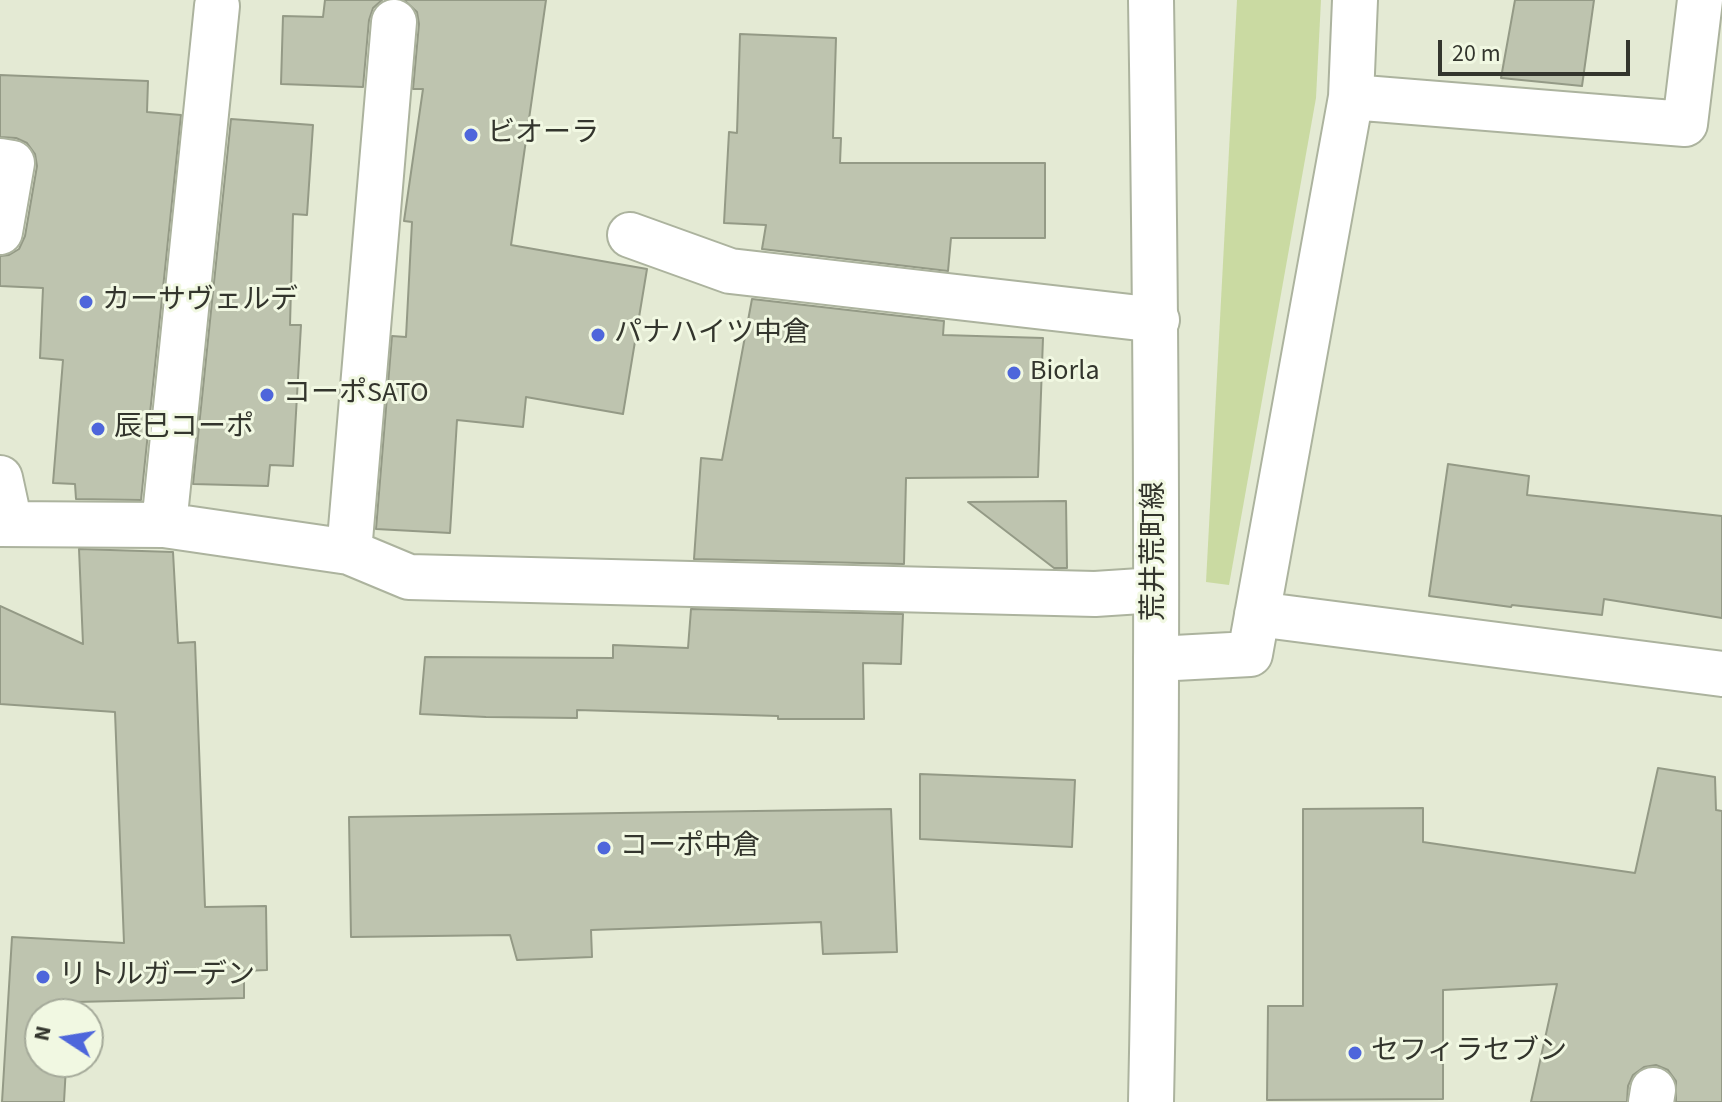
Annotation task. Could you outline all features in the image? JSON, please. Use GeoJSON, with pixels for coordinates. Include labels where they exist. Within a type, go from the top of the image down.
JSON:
{"type":"FeatureCollection","features":[{"type":"Feature","properties":{"kind":"street","name":"荒井荒町線"},"geometry":{"type":"LineString","coordinates":[[1151,0],[1157,320],[1156,867],[1151,1102]]}},
{"type":"Feature","properties":{"kind":"street"},"geometry":{"type":"LineString","coordinates":[[1156,659],[1250,654],[1351,97],[1355,0]]}},
{"type":"Feature","properties":{"kind":"street"},"geometry":{"type":"LineString","coordinates":[[1351,97],[1685,124],[1700,0]]}},
{"type":"Feature","properties":{"kind":"street"},"geometry":{"type":"LineString","coordinates":[[164,525],[217,6]]}},
{"type":"Feature","properties":{"kind":"street"},"geometry":{"type":"LineString","coordinates":[[349,552],[394,22]]}},
{"type":"Feature","properties":{"kind":"street"},"geometry":{"type":"LineString","coordinates":[[0,161],[12,163],[0,232]]}},
{"type":"Feature","properties":{"kind":"street"},"geometry":{"type":"LineString","coordinates":[[630,235],[730,271],[1157,320]]}},
{"type":"Feature","properties":{"kind":"street"},"geometry":{"type":"LineString","coordinates":[[0,478],[5,524],[164,525],[349,552],[409,577],[1095,594],[1156,590]]}},
{"type":"Feature","properties":{"kind":"street"},"geometry":{"type":"LineString","coordinates":[[1257,614],[1722,674]]}},
{"type":"Feature","properties":{"kind":"green space"},"geometry":{"type":"Polygon","coordinates":[[[1237,0],[1321,0],[1316,98],[1229,585],[1206,582],[1237,0]]]}},
{"type":"Feature","properties":{"kind":"building"},"geometry":{"type":"Polygon","coordinates":[[[325,0],[382,0],[373,8],[369,20],[363,87],[281,84],[283,16],[323,17],[325,0]]]}},
{"type":"Feature","properties":{"kind":"building"},"geometry":{"type":"Polygon","coordinates":[[[404,0],[546,0],[511,245],[647,269],[623,414],[526,397],[523,427],[457,420],[450,533],[376,529],[392,336],[406,337],[412,222],[404,221],[423,89],[413,89],[419,24],[417,12],[404,0]]]}},
{"type":"Feature","properties":{"kind":"building"},"geometry":{"type":"Polygon","coordinates":[[[1515,0],[1594,0],[1582,86],[1501,78],[1515,0]]]}},
{"type":"Feature","properties":{"kind":"building"},"geometry":{"type":"Polygon","coordinates":[[[740,34],[836,38],[833,138],[841,138],[840,163],[1045,163],[1045,238],[951,238],[948,271],[762,249],[766,225],[724,223],[729,132],[737,133],[740,34]]]}},
{"type":"Feature","properties":{"kind":"building"},"geometry":{"type":"Polygon","coordinates":[[[0,75],[148,81],[147,112],[181,115],[141,500],[76,499],[75,484],[53,483],[63,360],[40,358],[43,288],[0,286],[0,256],[19,249],[25,236],[37,166],[35,154],[27,143],[16,138],[0,137],[0,75]]]}},
{"type":"Feature","properties":{"kind":"building"},"geometry":{"type":"Polygon","coordinates":[[[231,119],[313,125],[307,215],[293,214],[290,325],[301,325],[293,466],[270,465],[268,486],[193,484],[231,119]]]}},
{"type":"Feature","properties":{"kind":"building"},"geometry":{"type":"Polygon","coordinates":[[[752,299],[944,321],[943,335],[1043,338],[1038,477],[906,478],[904,564],[694,559],[701,458],[722,460],[752,299]]]}},
{"type":"Feature","properties":{"kind":"building"},"geometry":{"type":"Polygon","coordinates":[[[1448,464],[1529,476],[1527,495],[1722,516],[1722,618],[1604,599],[1602,615],[1429,596],[1448,464]]]}},
{"type":"Feature","properties":{"kind":"building"},"geometry":{"type":"Polygon","coordinates":[[[1066,501],[1067,568],[1054,568],[968,502],[1066,501]]]}},
{"type":"Feature","properties":{"kind":"building"},"geometry":{"type":"Polygon","coordinates":[[[79,549],[173,552],[178,643],[195,642],[205,907],[266,906],[267,970],[244,971],[244,998],[104,1001],[104,998],[24,998],[24,1078],[65,1078],[64,1102],[2,1102],[12,937],[124,943],[115,712],[0,704],[0,606],[83,644],[79,549]]]}},
{"type":"Feature","properties":{"kind":"building"},"geometry":{"type":"Polygon","coordinates":[[[691,609],[903,614],[901,664],[863,663],[864,719],[778,719],[778,716],[577,710],[577,718],[420,714],[425,657],[613,658],[613,645],[688,648],[691,609]]]}},
{"type":"Feature","properties":{"kind":"building"},"geometry":{"type":"Polygon","coordinates":[[[1658,768],[1715,777],[1716,810],[1722,811],[1722,1102],[1676,1102],[1676,1081],[1668,1070],[1656,1065],[1644,1067],[1633,1075],[1628,1086],[1627,1102],[1531,1102],[1557,984],[1443,990],[1443,1099],[1267,1100],[1268,1006],[1303,1006],[1303,809],[1423,808],[1423,842],[1635,873],[1658,768]]]}},
{"type":"Feature","properties":{"kind":"building"},"geometry":{"type":"Polygon","coordinates":[[[920,774],[1075,780],[1072,847],[920,839],[920,774]]]}},
{"type":"Feature","properties":{"kind":"building","name":"コーポ中倉"},"geometry":{"type":"Polygon","coordinates":[[[891,809],[897,952],[823,954],[821,922],[591,930],[592,957],[517,960],[510,935],[351,937],[349,817],[891,809]]]}},
{"type":"Feature","properties":{"kind":"place","name":"ビオーラ"},"geometry":{"type":"Point","coordinates":[471,135]}},
{"type":"Feature","properties":{"kind":"place","name":"カーサヴェルデ"},"geometry":{"type":"Point","coordinates":[86,302]}},
{"type":"Feature","properties":{"kind":"place","name":"パナハイツ中倉"},"geometry":{"type":"Point","coordinates":[598,335]}},
{"type":"Feature","properties":{"kind":"place","name":"Biorla"},"geometry":{"type":"Point","coordinates":[1014,373]}},
{"type":"Feature","properties":{"kind":"place","name":"コーポSATO"},"geometry":{"type":"Point","coordinates":[267,395]}},
{"type":"Feature","properties":{"kind":"place","name":"辰巳コーポ"},"geometry":{"type":"Point","coordinates":[98,429]}},
{"type":"Feature","properties":{"kind":"place","name":"コーポ中倉"},"geometry":{"type":"Point","coordinates":[604,848]}},
{"type":"Feature","properties":{"kind":"place","name":"リトルガーデン"},"geometry":{"type":"Point","coordinates":[43,977]}},
{"type":"Feature","properties":{"kind":"place","name":"セフィラセブン"},"geometry":{"type":"Point","coordinates":[1355,1053]}}]}
